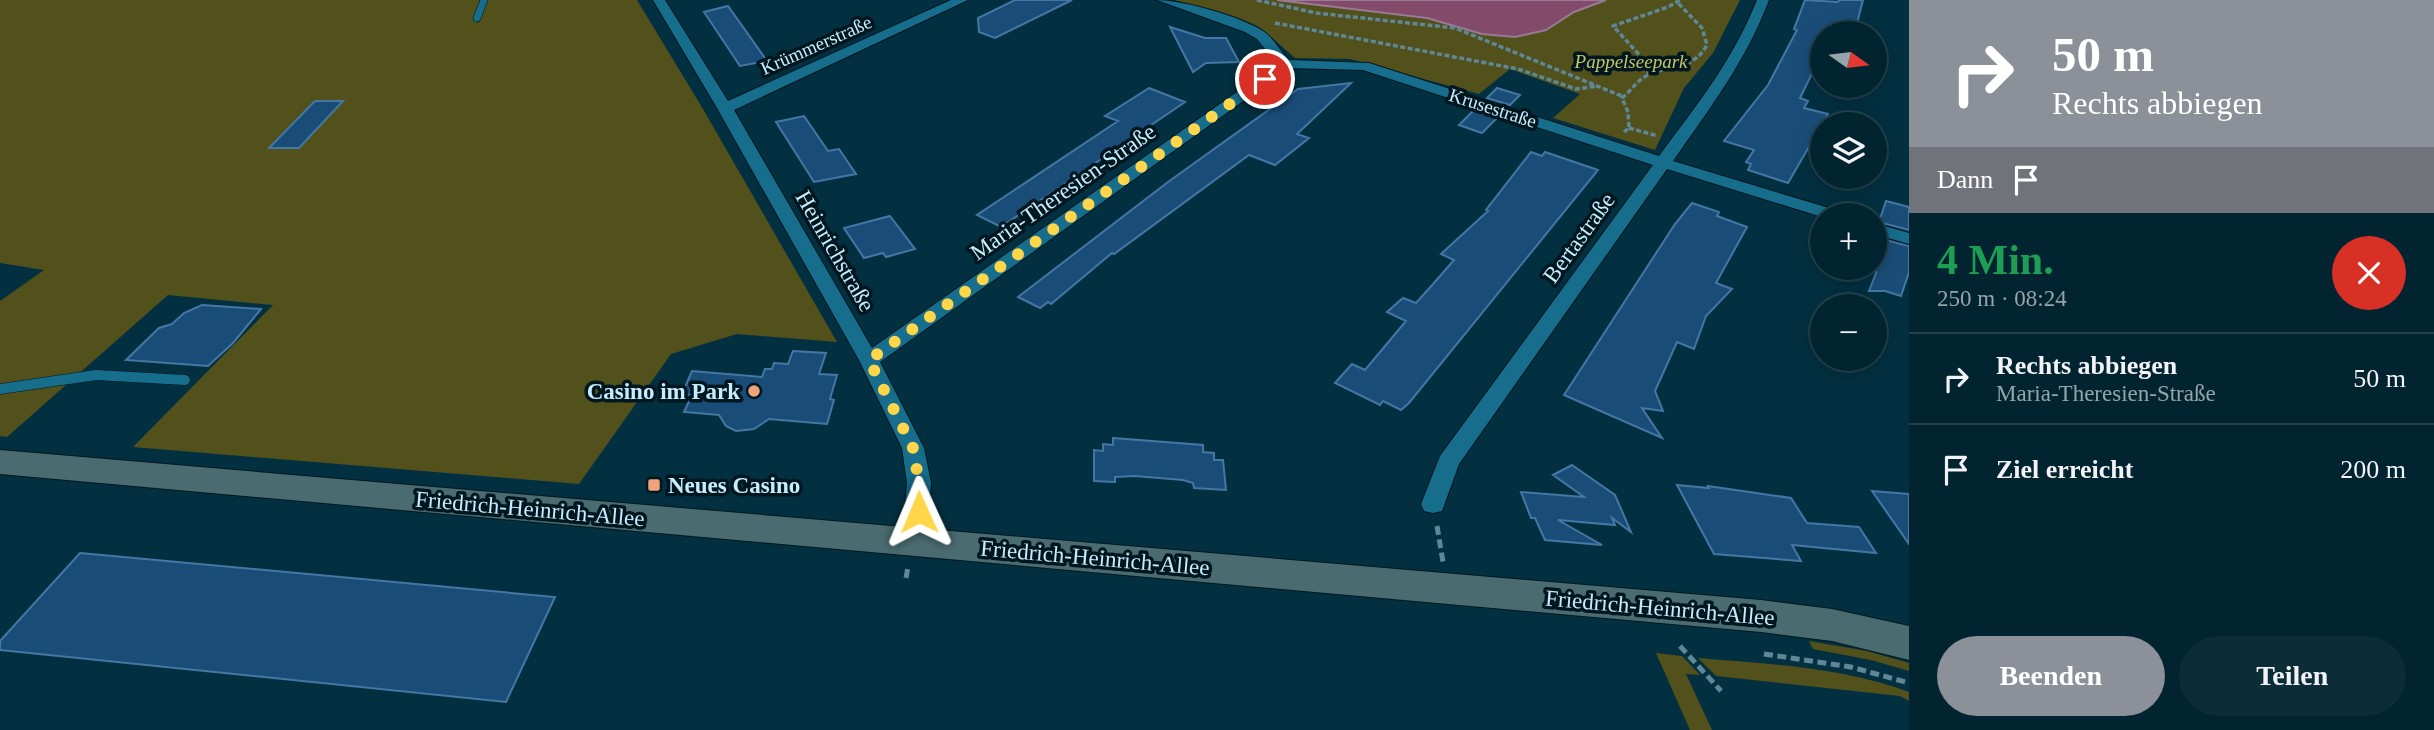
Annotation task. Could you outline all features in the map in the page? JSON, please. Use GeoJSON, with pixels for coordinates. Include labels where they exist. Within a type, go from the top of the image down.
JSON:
{"type":"FeatureCollection","features":[{"type":"Feature","properties":{"kind":"main road","name":"Friedrich-Heinrich-Allee"},"geometry":{"type":"LineString","coordinates":[[0,462],[1761,616],[1855,631],[1909,643]]}},
{"type":"Feature","properties":{"kind":"main road","name":"Friedrich-Heinrich-Allee"},"geometry":{"type":"LineString","coordinates":[[1855,631],[1909,650]]}},
{"type":"Feature","properties":{"kind":"street","name":"Heinrichstraße"},"geometry":{"type":"LineString","coordinates":[[660,0],[869,360],[913,448],[919,483],[914,543]]}},
{"type":"Feature","properties":{"kind":"street","name":"Krümmerstraße"},"geometry":{"type":"LineString","coordinates":[[725,108],[962,0]]}},
{"type":"Feature","properties":{"kind":"street"},"geometry":{"type":"LineString","coordinates":[[1163,0],[1250,29],[1262,36],[1275,55],[1286,64]]}},
{"type":"Feature","properties":{"kind":"street","name":"Bertastraße"},"geometry":{"type":"LineString","coordinates":[[1433,504],[1448,462],[1733,65],[1749,36],[1763,0]]}},
{"type":"Feature","properties":{"kind":"street","name":"Krusestraße"},"geometry":{"type":"LineString","coordinates":[[1286,64],[1364,66],[1810,208]]}},
{"type":"Feature","properties":{"kind":"street","name":"Maria-Theresien-Straße"},"geometry":{"type":"LineString","coordinates":[[869,360],[1286,64]]}},
{"type":"Feature","properties":{"kind":"street"},"geometry":{"type":"LineString","coordinates":[[1887,232],[1909,239]]}},
{"type":"Feature","properties":{"kind":"lane"},"geometry":{"type":"LineString","coordinates":[[477,18],[484,0]]}},
{"type":"Feature","properties":{"kind":"lane"},"geometry":{"type":"LineString","coordinates":[[0,389],[96,375],[185,380]]}},
{"type":"Feature","properties":{"kind":"path"},"geometry":{"type":"LineString","coordinates":[[1258,0],[1316,13],[1455,28],[1624,96]]}},
{"type":"Feature","properties":{"kind":"path"},"geometry":{"type":"LineString","coordinates":[[1629,128],[1628,112],[1622,98],[1649,74],[1688,64],[1708,46],[1709,38],[1703,28],[1678,1],[1612,26],[1644,60],[1649,74]]}},
{"type":"Feature","properties":{"kind":"path"},"geometry":{"type":"LineString","coordinates":[[1272,22],[1518,69],[1576,89],[1598,86]]}},
{"type":"Feature","properties":{"kind":"path"},"geometry":{"type":"LineString","coordinates":[[1629,128],[1679,142]]}},
{"type":"Feature","properties":{"kind":"path"},"geometry":{"type":"LineString","coordinates":[[1606,145],[1629,128]]}},
{"type":"Feature","properties":{"kind":"path"},"geometry":{"type":"LineString","coordinates":[[1680,646],[1721,691]]}},
{"type":"Feature","properties":{"kind":"path"},"geometry":{"type":"LineString","coordinates":[[1764,654],[1851,667],[1909,683]]}},
{"type":"Feature","properties":{"kind":"green space"},"geometry":{"type":"Polygon","coordinates":[[[0,0],[637,0],[837,342],[737,334],[671,354],[579,484],[133,447],[273,305],[168,295],[7,437],[0,436],[0,301],[44,270],[0,263],[0,0]]]}},
{"type":"Feature","properties":{"kind":"green space","name":"Pappelseepark"},"geometry":{"type":"Polygon","coordinates":[[[1175,0],[1740,0],[1713,53],[1684,88],[1655,150],[1553,118],[1580,94],[1510,69],[1479,94],[1350,59],[1295,58],[1269,35],[1175,0]]]}},
{"type":"Feature","properties":{"kind":"green space"},"geometry":{"type":"Polygon","coordinates":[[[1809,641],[1867,651],[1909,663],[1909,671],[1871,660],[1813,649],[1809,641]]]}},
{"type":"Feature","properties":{"kind":"green space"},"geometry":{"type":"Polygon","coordinates":[[[1656,653],[1682,656],[1700,675],[1686,674],[1712,730],[1690,730],[1656,653]]]}},
{"type":"Feature","properties":{"kind":"green space"},"geometry":{"type":"Polygon","coordinates":[[[1698,658],[1805,668],[1858,677],[1909,692],[1909,701],[1900,696],[1716,676],[1698,658]]]}},
{"type":"Feature","properties":{"kind":"shaded area"},"geometry":{"type":"Polygon","coordinates":[[[1277,0],[1606,0],[1574,12],[1546,30],[1515,37],[1482,34],[1427,18],[1277,0]]]}},
{"type":"Feature","properties":{"kind":"building"},"geometry":{"type":"Polygon","coordinates":[[[1015,0],[1072,0],[995,38],[979,32],[978,18],[1015,0]]]}},
{"type":"Feature","properties":{"kind":"building"},"geometry":{"type":"Polygon","coordinates":[[[1805,0],[1863,0],[1858,21],[1810,21],[1810,78],[1800,98],[1808,101],[1804,108],[1820,112],[1810,112],[1810,145],[1788,183],[1748,170],[1751,164],[1746,162],[1754,150],[1724,141],[1768,85],[1797,30],[1794,29],[1805,0]]]}},
{"type":"Feature","properties":{"kind":"building"},"geometry":{"type":"Polygon","coordinates":[[[728,6],[767,61],[740,66],[704,12],[728,6]]]}},
{"type":"Feature","properties":{"kind":"building"},"geometry":{"type":"Polygon","coordinates":[[[1170,27],[1205,38],[1226,38],[1239,62],[1206,63],[1193,72],[1170,27]]]}},
{"type":"Feature","properties":{"kind":"building"},"geometry":{"type":"Polygon","coordinates":[[[1351,83],[1297,134],[1309,138],[1275,165],[1249,155],[1112,253],[1051,304],[1048,302],[1040,308],[1018,297],[1168,182],[1298,89],[1351,83]]]}},
{"type":"Feature","properties":{"kind":"building"},"geometry":{"type":"Polygon","coordinates":[[[1149,88],[1185,102],[1004,225],[999,226],[977,215],[1118,121],[1105,116],[1149,88]]]}},
{"type":"Feature","properties":{"kind":"building"},"geometry":{"type":"Polygon","coordinates":[[[1497,88],[1520,95],[1510,105],[1487,98],[1497,88]]]}},
{"type":"Feature","properties":{"kind":"building"},"geometry":{"type":"Polygon","coordinates":[[[315,101],[343,101],[299,148],[269,148],[315,101]]]}},
{"type":"Feature","properties":{"kind":"building"},"geometry":{"type":"Polygon","coordinates":[[[1475,109],[1498,117],[1482,133],[1459,125],[1475,109]]]}},
{"type":"Feature","properties":{"kind":"building"},"geometry":{"type":"Polygon","coordinates":[[[804,116],[828,151],[839,149],[856,174],[814,182],[776,122],[804,116]]]}},
{"type":"Feature","properties":{"kind":"building"},"geometry":{"type":"Polygon","coordinates":[[[1531,152],[1542,156],[1545,152],[1598,170],[1401,410],[1383,401],[1380,405],[1335,383],[1352,364],[1365,370],[1406,321],[1387,312],[1403,298],[1416,303],[1434,283],[1454,260],[1441,254],[1488,211],[1486,210],[1531,152]]]}},
{"type":"Feature","properties":{"kind":"building"},"geometry":{"type":"Polygon","coordinates":[[[1692,203],[1719,212],[1717,216],[1747,227],[1716,283],[1732,289],[1706,316],[1694,349],[1677,342],[1655,391],[1663,411],[1642,408],[1662,438],[1564,395],[1675,224],[1692,203]]]}},
{"type":"Feature","properties":{"kind":"building"},"geometry":{"type":"Polygon","coordinates":[[[1885,203],[1909,207],[1909,230],[1887,224],[1885,203]]]}},
{"type":"Feature","properties":{"kind":"building"},"geometry":{"type":"Polygon","coordinates":[[[890,216],[915,249],[886,257],[883,253],[864,258],[844,228],[890,216]]]}},
{"type":"Feature","properties":{"kind":"building"},"geometry":{"type":"Polygon","coordinates":[[[1887,240],[1909,246],[1909,272],[1901,296],[1885,291],[1869,291],[1873,280],[1887,280],[1887,240]]]}},
{"type":"Feature","properties":{"kind":"building"},"geometry":{"type":"Polygon","coordinates":[[[202,305],[261,309],[233,343],[208,366],[126,360],[159,328],[172,324],[184,313],[202,305]]]}},
{"type":"Feature","properties":{"kind":"building","name":"Casino im Park"},"geometry":{"type":"Polygon","coordinates":[[[793,351],[826,353],[819,374],[837,375],[827,424],[769,419],[754,429],[736,431],[726,426],[719,415],[684,412],[692,395],[682,394],[692,371],[762,377],[765,369],[772,369],[774,363],[788,364],[793,351]]]}},
{"type":"Feature","properties":{"kind":"building"},"geometry":{"type":"Polygon","coordinates":[[[1113,438],[1203,445],[1203,452],[1214,453],[1214,460],[1223,460],[1226,490],[1194,488],[1193,483],[1183,480],[1135,476],[1115,477],[1115,482],[1094,481],[1094,450],[1103,451],[1103,444],[1113,445],[1113,438]]]}},
{"type":"Feature","properties":{"kind":"building"},"geometry":{"type":"Polygon","coordinates":[[[1572,465],[1615,495],[1631,532],[1612,518],[1615,525],[1558,520],[1602,545],[1545,540],[1535,518],[1531,518],[1521,492],[1584,497],[1553,475],[1572,465]]]}},
{"type":"Feature","properties":{"kind":"building"},"geometry":{"type":"Polygon","coordinates":[[[1677,485],[1709,488],[1708,486],[1791,498],[1807,523],[1859,527],[1876,553],[1792,545],[1801,561],[1714,554],[1677,485]]]}},
{"type":"Feature","properties":{"kind":"building"},"geometry":{"type":"Polygon","coordinates":[[[1872,491],[1909,494],[1909,544],[1872,491]]]}},
{"type":"Feature","properties":{"kind":"building"},"geometry":{"type":"Polygon","coordinates":[[[80,553],[555,597],[506,702],[0,650],[0,641],[80,553]]]}},
{"type":"Feature","properties":{"kind":"place","name":"Casino im Park"},"geometry":{"type":"Point","coordinates":[754,391]}},
{"type":"Feature","properties":{"kind":"place","name":"Neues Casino"},"geometry":{"type":"Point","coordinates":[654,485]}},
{"type":"Feature","properties":{"kind":"route"},"geometry":{"type":"LineString","coordinates":[[919,512],[919,483],[913,448],[869,360],[1265,79]]}}]}
